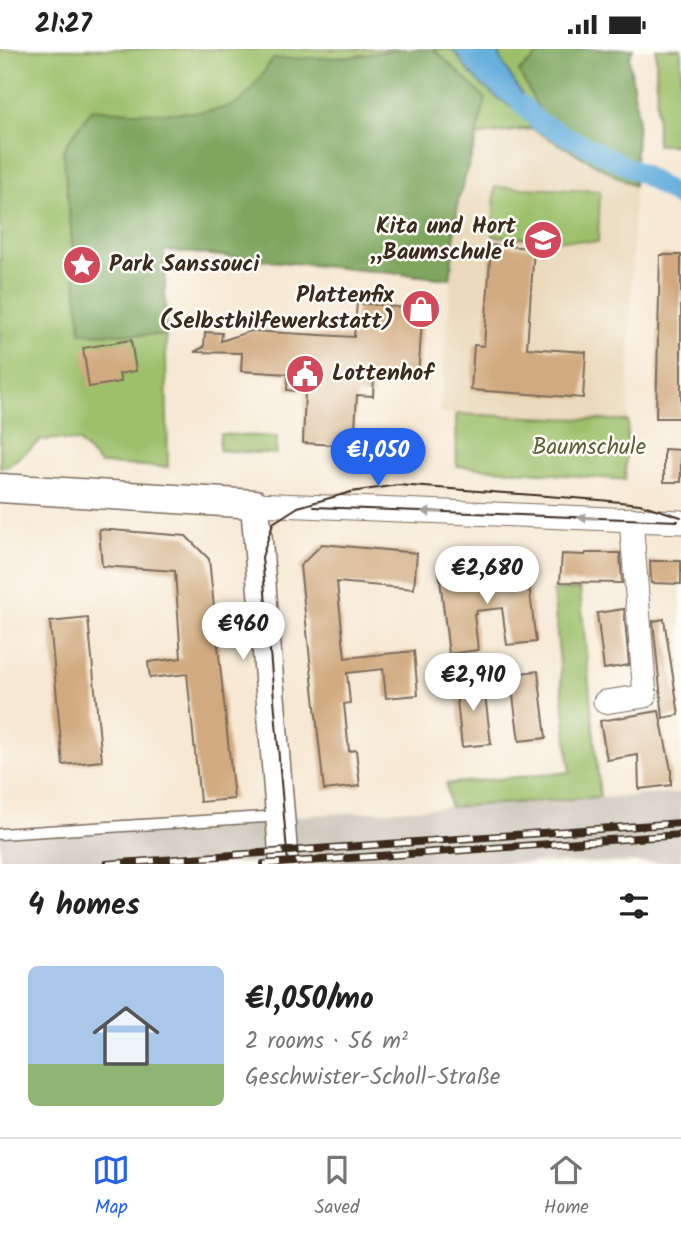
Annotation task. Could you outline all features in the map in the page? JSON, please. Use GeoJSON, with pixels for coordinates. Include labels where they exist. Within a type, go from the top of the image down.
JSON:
{"type":"FeatureCollection","features":[{"type":"Feature","properties":{"kind":"street"},"geometry":{"type":"LineString","coordinates":[[0,488],[255,504],[681,522]]}},
{"type":"Feature","properties":{"kind":"street"},"geometry":{"type":"LineString","coordinates":[[255,504],[284,864]]}},
{"type":"Feature","properties":{"kind":"street"},"geometry":{"type":"LineString","coordinates":[[605,702],[645,696],[631,519]]}},
{"type":"Feature","properties":{"kind":"lane"},"geometry":{"type":"LineString","coordinates":[[0,834],[280,817]]}},
{"type":"Feature","properties":{"kind":"shaded area","name":"Kita und Hort „Baumschule“"},"geometry":{"type":"Polygon","coordinates":[[[532,129],[634,186],[628,421],[440,413],[458,201],[478,135],[532,129]]]}},
{"type":"Feature","properties":{"kind":"shaded area"},"geometry":{"type":"Polygon","coordinates":[[[681,793],[681,862],[0,864],[0,834],[681,793]]]}},
{"type":"Feature","properties":{"kind":"green space","name":"Park Sanssouci"},"geometry":{"type":"Polygon","coordinates":[[[0,49],[546,49],[519,71],[544,118],[530,128],[478,135],[458,201],[450,279],[164,250],[168,467],[100,464],[79,442],[58,439],[41,440],[7,467],[0,467],[0,49]]]}},
{"type":"Feature","properties":{"kind":"green space"},"geometry":{"type":"Polygon","coordinates":[[[401,49],[434,49],[486,99],[458,201],[450,279],[164,250],[166,335],[81,333],[63,149],[92,109],[167,113],[209,111],[243,99],[273,59],[349,57],[401,49]]]}},
{"type":"Feature","properties":{"kind":"green space"},"geometry":{"type":"Polygon","coordinates":[[[546,49],[633,49],[629,58],[638,118],[634,186],[532,129],[478,135],[530,128],[543,118],[519,71],[546,49]]]}},
{"type":"Feature","properties":{"kind":"green space"},"geometry":{"type":"Polygon","coordinates":[[[656,49],[681,49],[681,145],[657,145],[656,49]]]}},
{"type":"Feature","properties":{"kind":"green space"},"geometry":{"type":"Polygon","coordinates":[[[495,187],[600,191],[598,242],[493,236],[495,187]]]}},
{"type":"Feature","properties":{"kind":"green space","name":"Baumschule"},"geometry":{"type":"Polygon","coordinates":[[[456,414],[628,421],[625,480],[457,466],[456,414]]]}},
{"type":"Feature","properties":{"kind":"green space"},"geometry":{"type":"Polygon","coordinates":[[[220,434],[277,437],[276,454],[219,450],[220,434]]]}},
{"type":"Feature","properties":{"kind":"green space"},"geometry":{"type":"Polygon","coordinates":[[[580,589],[600,797],[450,807],[446,784],[570,772],[553,591],[580,589]]]}},
{"type":"Feature","properties":{"kind":"water"},"geometry":{"type":"Polygon","coordinates":[[[452,49],[501,49],[499,57],[539,122],[490,92],[473,77],[452,49]]]}},
{"type":"Feature","properties":{"kind":"building"},"geometry":{"type":"Polygon","coordinates":[[[491,245],[534,248],[527,348],[586,352],[583,398],[471,390],[474,345],[484,346],[491,245]]]}},
{"type":"Feature","properties":{"kind":"building"},"geometry":{"type":"Polygon","coordinates":[[[660,255],[681,255],[681,418],[656,418],[660,255]]]}},
{"type":"Feature","properties":{"kind":"building"},"geometry":{"type":"Polygon","coordinates":[[[407,299],[436,300],[436,319],[422,319],[418,377],[374,374],[373,396],[357,395],[354,446],[303,443],[305,392],[287,390],[288,374],[241,371],[242,353],[194,352],[204,347],[205,332],[222,333],[221,341],[251,331],[354,337],[357,303],[407,308],[407,299]]]}},
{"type":"Feature","properties":{"kind":"building"},"geometry":{"type":"Polygon","coordinates":[[[131,340],[136,371],[119,374],[121,382],[89,387],[83,348],[131,340]]]}},
{"type":"Feature","properties":{"kind":"building"},"geometry":{"type":"Polygon","coordinates":[[[664,449],[681,450],[681,482],[664,482],[664,449]]]}},
{"type":"Feature","properties":{"kind":"building"},"geometry":{"type":"Polygon","coordinates":[[[99,529],[186,536],[209,559],[234,799],[200,802],[187,674],[150,678],[148,662],[181,658],[175,571],[102,566],[99,529]]]}},
{"type":"Feature","properties":{"kind":"building"},"geometry":{"type":"Polygon","coordinates":[[[322,544],[417,553],[414,589],[337,582],[345,658],[414,651],[418,695],[386,698],[383,669],[347,673],[350,703],[344,704],[349,751],[356,750],[360,786],[324,790],[300,566],[322,544]]]}},
{"type":"Feature","properties":{"kind":"building"},"geometry":{"type":"Polygon","coordinates":[[[620,553],[622,583],[560,582],[562,554],[620,553]]]}},
{"type":"Feature","properties":{"kind":"building"},"geometry":{"type":"Polygon","coordinates":[[[526,560],[536,642],[507,645],[502,608],[476,611],[474,614],[478,650],[449,654],[439,571],[468,567],[471,589],[501,586],[498,564],[526,560]]]}},
{"type":"Feature","properties":{"kind":"building"},"geometry":{"type":"Polygon","coordinates":[[[650,561],[681,561],[681,584],[651,583],[650,561]]]}},
{"type":"Feature","properties":{"kind":"building"},"geometry":{"type":"Polygon","coordinates":[[[624,609],[629,665],[604,669],[597,613],[624,609]]]}},
{"type":"Feature","properties":{"kind":"building"},"geometry":{"type":"Polygon","coordinates":[[[88,618],[102,761],[63,765],[50,622],[88,618]]]}},
{"type":"Feature","properties":{"kind":"building"},"geometry":{"type":"Polygon","coordinates":[[[664,619],[679,715],[663,718],[653,621],[664,619]]]}},
{"type":"Feature","properties":{"kind":"building"},"geometry":{"type":"Polygon","coordinates":[[[538,671],[546,738],[519,741],[510,674],[538,671]]]}},
{"type":"Feature","properties":{"kind":"building"},"geometry":{"type":"Polygon","coordinates":[[[483,678],[491,744],[462,747],[455,682],[483,678]]]}},
{"type":"Feature","properties":{"kind":"building"},"geometry":{"type":"Polygon","coordinates":[[[659,711],[671,770],[671,785],[639,789],[638,755],[607,760],[600,721],[659,711]]]}},
{"type":"Feature","properties":{"kind":"waterway"},"geometry":{"type":"LineString","coordinates":[[521,104],[539,122],[644,175],[681,199]]}},
{"type":"Feature","properties":{"kind":"tram line"},"geometry":{"type":"LineString","coordinates":[[288,864],[262,557],[273,523],[298,507],[351,492],[398,485],[640,504],[681,517]]}},
{"type":"Feature","properties":{"kind":"tram line"},"geometry":{"type":"LineString","coordinates":[[314,507],[678,521]]}},
{"type":"Feature","properties":{"kind":"railway"},"geometry":{"type":"LineString","coordinates":[[107,864],[681,823]]}},
{"type":"Feature","properties":{"kind":"railway"},"geometry":{"type":"LineString","coordinates":[[264,864],[681,835]]}},
{"type":"Feature","properties":{"kind":"place","name":"Kita und Hort „Baumschule“"},"geometry":{"type":"Point","coordinates":[543,240]}},
{"type":"Feature","properties":{"kind":"place","name":"Park Sanssouci"},"geometry":{"type":"Point","coordinates":[82,265]}},
{"type":"Feature","properties":{"kind":"place","name":"Plattenfix (Selbsthilfewerkstatt)"},"geometry":{"type":"Point","coordinates":[421,309]}},
{"type":"Feature","properties":{"kind":"place","name":"Lottenhof"},"geometry":{"type":"Point","coordinates":[305,374]}}]}
